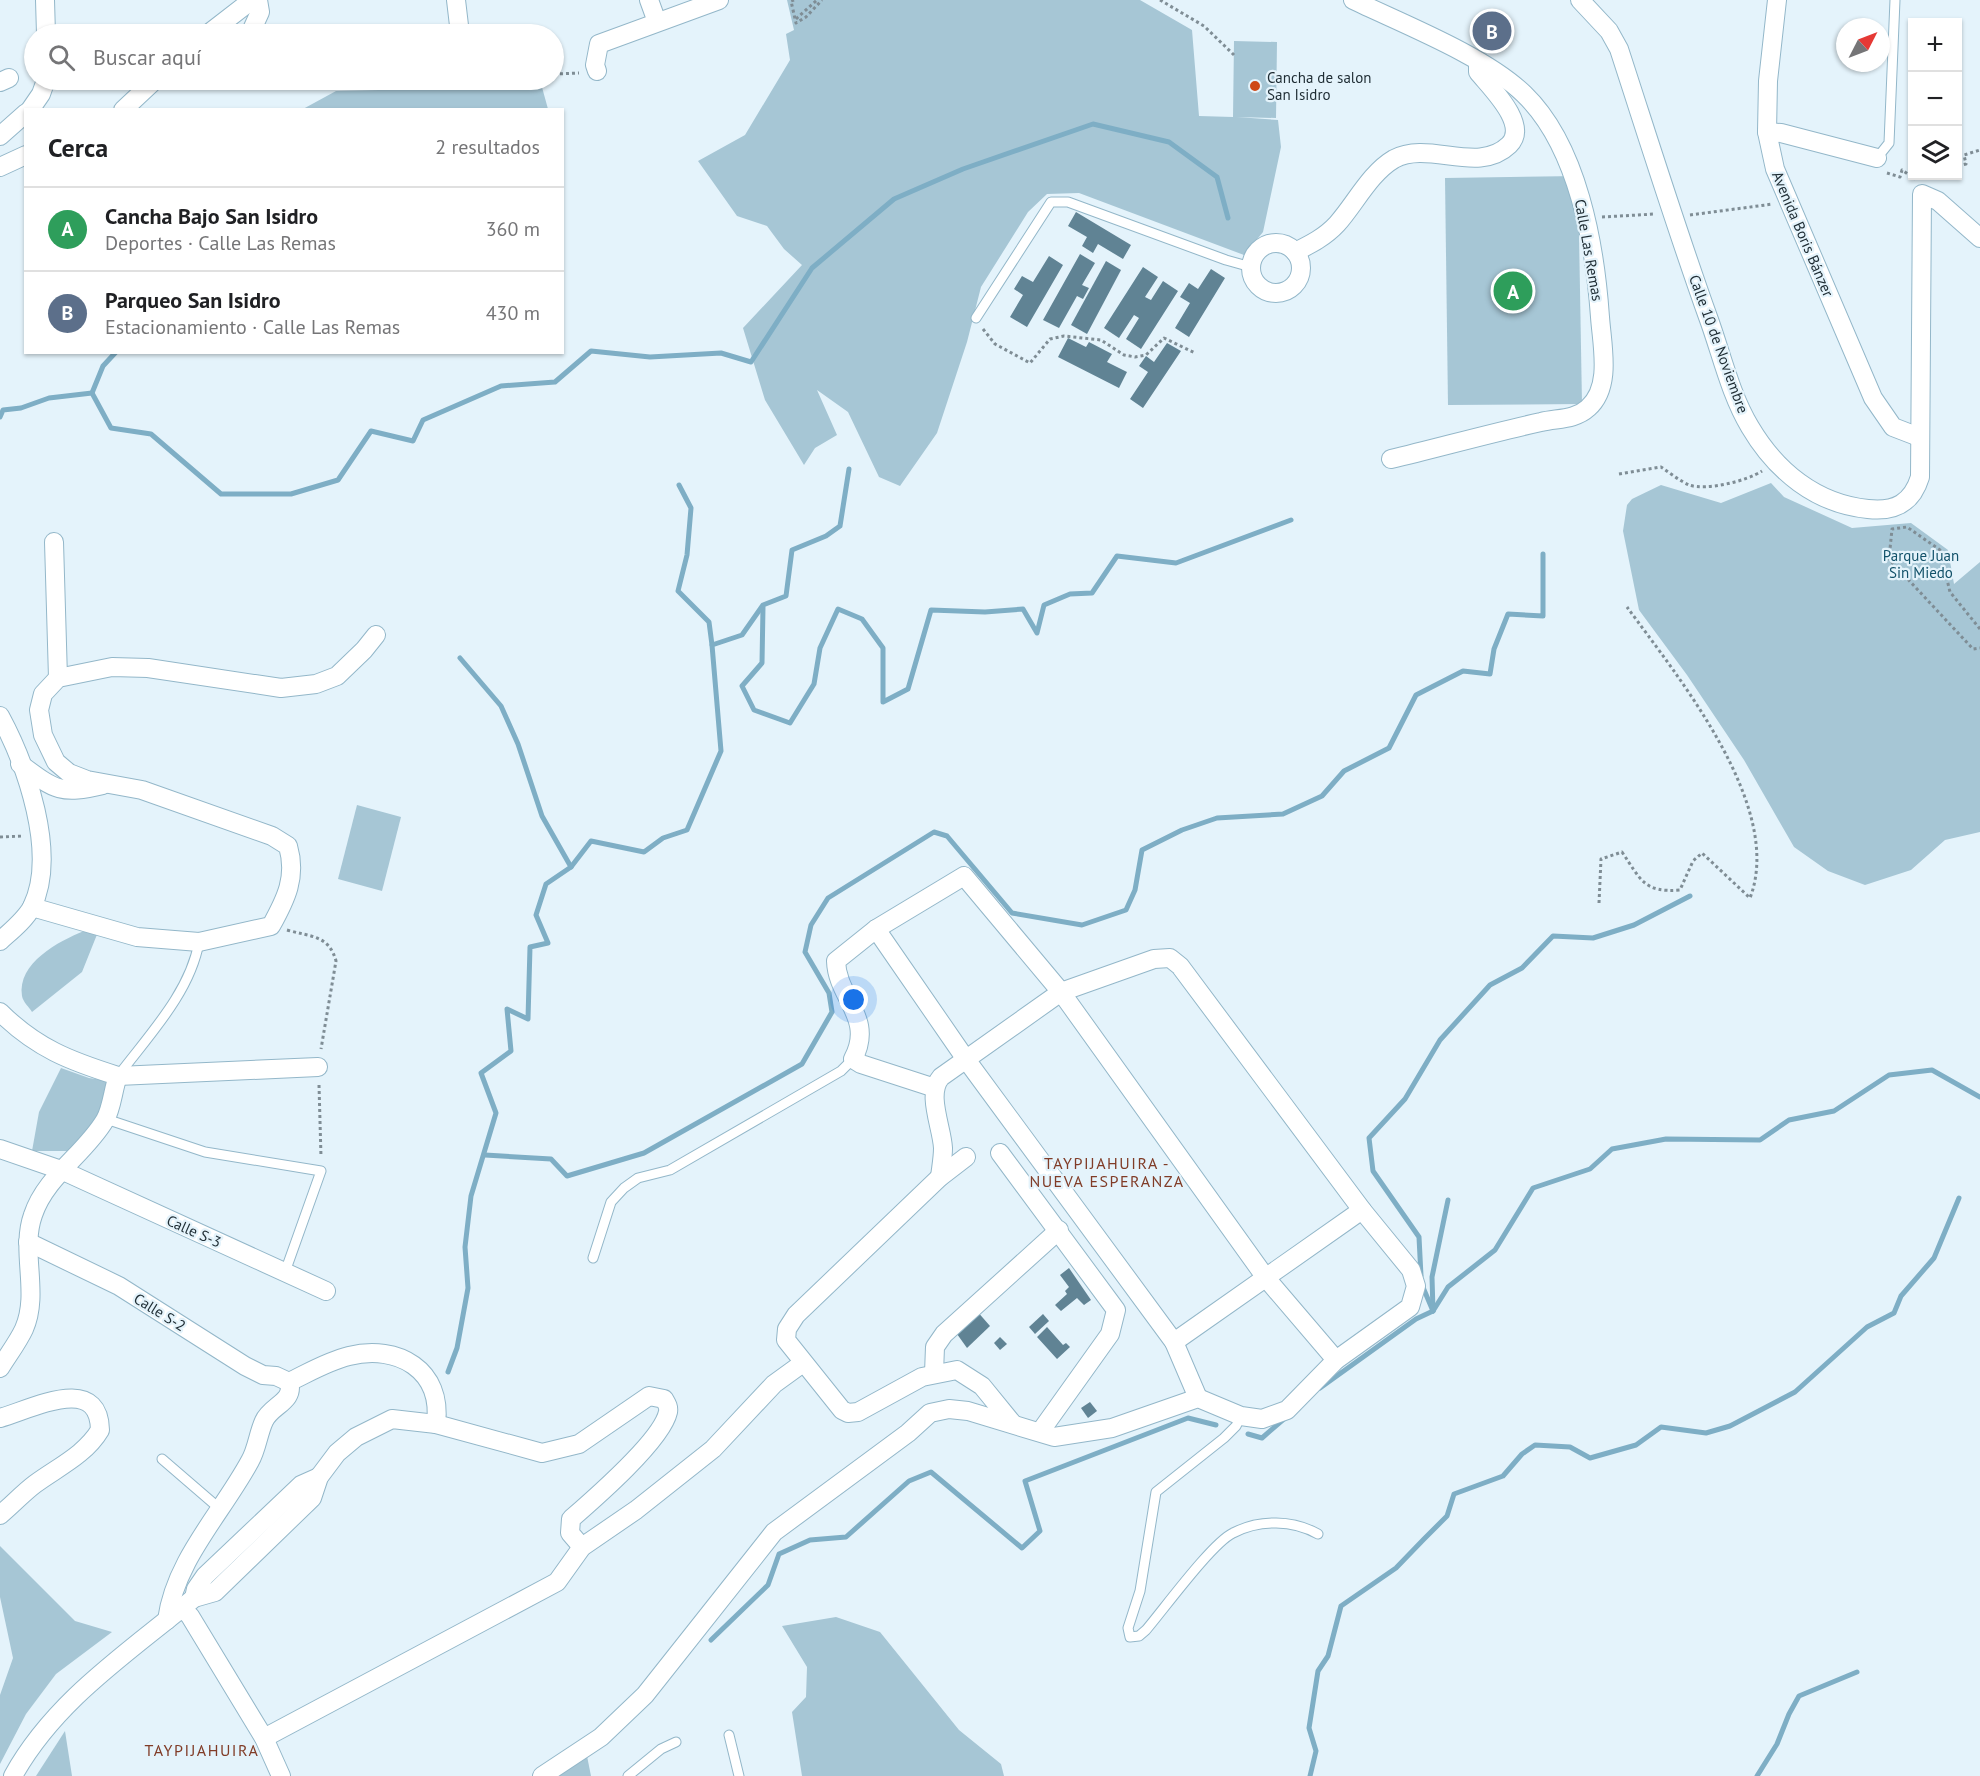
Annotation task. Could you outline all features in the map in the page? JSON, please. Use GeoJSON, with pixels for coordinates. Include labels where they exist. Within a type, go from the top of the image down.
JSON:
{"type":"FeatureCollection","features":[{"type":"Feature","properties":{"kind":"street"},"geometry":{"type":"LineString","coordinates":[[45,0],[45,24]]}},
{"type":"Feature","properties":{"kind":"street"},"geometry":{"type":"LineString","coordinates":[[221,24],[252,0]]}},
{"type":"Feature","properties":{"kind":"street"},"geometry":{"type":"LineString","coordinates":[[254,24],[260,12],[258,0]]}},
{"type":"Feature","properties":{"kind":"street"},"geometry":{"type":"LineString","coordinates":[[456,0],[459,24]]}},
{"type":"Feature","properties":{"kind":"street"},"geometry":{"type":"LineString","coordinates":[[649,0],[657,22]]}},
{"type":"Feature","properties":{"kind":"street"},"geometry":{"type":"LineString","coordinates":[[597,71],[595,65],[600,44],[719,0]]}},
{"type":"Feature","properties":{"kind":"street","name":"Calle Las Remas"},"geometry":{"type":"LineString","coordinates":[[1353,0],[1478,62],[1503,77],[1524,94],[1544,117],[1562,147],[1578,186],[1599,299],[1604,373],[1595,401],[1576,416],[1542,421],[1391,459]]}},
{"type":"Feature","properties":{"kind":"street","name":"Calle 10 de Noviembre"},"geometry":{"type":"LineString","coordinates":[[1580,0],[1609,31],[1619,49],[1673,215],[1750,427],[1796,483],[1838,504],[1876,510],[1894,509],[1904,504],[1917,488],[1920,477],[1922,194]]}},
{"type":"Feature","properties":{"kind":"street","name":"Avenida Boris Bánzer"},"geometry":{"type":"LineString","coordinates":[[1777,0],[1768,81],[1767,132],[1775,169],[1873,398],[1893,427],[1919,437]]}},
{"type":"Feature","properties":{"kind":"street"},"geometry":{"type":"LineString","coordinates":[[1295,252],[1319,240],[1336,225],[1378,173],[1394,159],[1410,154],[1480,158],[1497,154],[1509,145],[1515,132],[1512,118],[1507,106],[1478,72],[1478,62]]}},
{"type":"Feature","properties":{"kind":"street"},"geometry":{"type":"LineString","coordinates":[[31,108],[42,90]]}},
{"type":"Feature","properties":{"kind":"street"},"geometry":{"type":"LineString","coordinates":[[125,108],[144,90]]}},
{"type":"Feature","properties":{"kind":"street"},"geometry":{"type":"LineString","coordinates":[[0,135],[24,115]]}},
{"type":"Feature","properties":{"kind":"street"},"geometry":{"type":"LineString","coordinates":[[1767,132],[1781,133],[1877,158]]}},
{"type":"Feature","properties":{"kind":"street"},"geometry":{"type":"LineString","coordinates":[[0,167],[24,156]]}},
{"type":"Feature","properties":{"kind":"street"},"geometry":{"type":"LineString","coordinates":[[1922,194],[1938,201],[1980,238]]}},
{"type":"Feature","properties":{"kind":"street"},"geometry":{"type":"LineString","coordinates":[[1281,244],[1295,252],[1299,259],[1300,275],[1291,288],[1276,294],[1261,288],[1252,275],[1251,267],[1253,258],[1264,246],[1281,244]]}},
{"type":"Feature","properties":{"kind":"street"},"geometry":{"type":"LineString","coordinates":[[54,542],[58,678]]}},
{"type":"Feature","properties":{"kind":"street"},"geometry":{"type":"LineString","coordinates":[[32,907],[137,937],[200,942],[244,934],[271,926],[284,901],[292,878],[292,860],[288,846],[272,836],[142,790],[87,780],[69,773],[56,762],[48,750],[43,735],[39,710],[43,694],[58,678],[112,667],[148,668],[281,688],[316,684],[336,676],[364,650],[376,635]]}},
{"type":"Feature","properties":{"kind":"street"},"geometry":{"type":"LineString","coordinates":[[0,716],[31,793],[41,836],[39,883],[32,907],[0,941]]}},
{"type":"Feature","properties":{"kind":"street"},"geometry":{"type":"LineString","coordinates":[[20,764],[57,788],[72,792],[110,783]]}},
{"type":"Feature","properties":{"kind":"street"},"geometry":{"type":"LineString","coordinates":[[935,1088],[861,1064],[853,1059],[859,1037],[859,1020],[836,978],[836,961],[876,930],[964,876],[1061,992],[1266,1278],[1336,1360]]}},
{"type":"Feature","properties":{"kind":"street"},"geometry":{"type":"LineString","coordinates":[[876,930],[964,1058],[1174,1342],[1198,1398]]}},
{"type":"Feature","properties":{"kind":"street"},"geometry":{"type":"LineString","coordinates":[[542,1776],[601,1737],[645,1695],[774,1532],[908,1433],[930,1413],[949,1409],[968,1411],[1054,1437],[1112,1428],[1198,1398],[1240,1416],[1262,1419],[1287,1410],[1336,1360],[1410,1306],[1416,1286],[1411,1270],[1362,1210],[1180,966],[1170,958],[1154,959],[1061,992],[964,1058],[941,1077],[935,1088],[943,1147],[940,1178]]}},
{"type":"Feature","properties":{"kind":"street"},"geometry":{"type":"LineString","coordinates":[[0,1012],[20,1032],[40,1046],[72,1061],[118,1076],[318,1067]]}},
{"type":"Feature","properties":{"kind":"street"},"geometry":{"type":"LineString","coordinates":[[0,1368],[25,1328],[30,1303],[28,1242],[33,1215],[61,1170],[85,1146],[106,1119],[118,1076]]}},
{"type":"Feature","properties":{"kind":"street","name":"Calle S-3"},"geometry":{"type":"LineString","coordinates":[[0,1149],[61,1170],[326,1291]]}},
{"type":"Feature","properties":{"kind":"street"},"geometry":{"type":"LineString","coordinates":[[1000,1153],[1116,1310],[1110,1334],[1040,1432]]}},
{"type":"Feature","properties":{"kind":"street"},"geometry":{"type":"LineString","coordinates":[[966,1157],[940,1178],[796,1315],[787,1329],[786,1340],[842,1410],[848,1413],[858,1412],[922,1377],[957,1370],[972,1378],[998,1403],[1013,1424]]}},
{"type":"Feature","properties":{"kind":"street"},"geometry":{"type":"LineString","coordinates":[[1174,1342],[1362,1210]]}},
{"type":"Feature","properties":{"kind":"street"},"geometry":{"type":"LineString","coordinates":[[934,1373],[935,1347],[944,1334],[1059,1230]]}},
{"type":"Feature","properties":{"kind":"street","name":"Calle S-2"},"geometry":{"type":"LineString","coordinates":[[28,1242],[119,1286],[245,1366],[263,1375],[284,1378],[290,1382]]}},
{"type":"Feature","properties":{"kind":"street"},"geometry":{"type":"LineString","coordinates":[[166,1620],[173,1589],[251,1459],[265,1419],[289,1398],[292,1390],[290,1382],[346,1356],[370,1353],[394,1356],[414,1365],[428,1378],[436,1396],[436,1424]]}},
{"type":"Feature","properties":{"kind":"street"},"geometry":{"type":"LineString","coordinates":[[264,1738],[557,1582],[582,1547],[636,1510],[713,1449],[774,1384],[803,1364]]}},
{"type":"Feature","properties":{"kind":"street"},"geometry":{"type":"LineString","coordinates":[[13,1776],[36,1738],[62,1708],[188,1603],[205,1576],[302,1485],[319,1477],[337,1454],[356,1437],[374,1426],[392,1419],[436,1424],[542,1453],[579,1444],[649,1396],[664,1399],[668,1406],[668,1414],[660,1428],[632,1462],[571,1519],[570,1533],[582,1547]]}},
{"type":"Feature","properties":{"kind":"street"},"geometry":{"type":"LineString","coordinates":[[0,1418],[63,1398],[78,1398],[89,1401],[96,1409],[100,1430],[93,1441],[78,1455],[34,1485],[0,1515]]}},
{"type":"Feature","properties":{"kind":"street"},"geometry":{"type":"LineString","coordinates":[[188,1603],[190,1616],[264,1738],[281,1776]]}},
{"type":"Feature","properties":{"kind":"lane"},"geometry":{"type":"LineString","coordinates":[[1877,158],[1889,144],[1896,0]]}},
{"type":"Feature","properties":{"kind":"lane"},"geometry":{"type":"LineString","coordinates":[[976,318],[1051,202],[1068,202],[1251,267]]}},
{"type":"Feature","properties":{"kind":"lane"},"geometry":{"type":"LineString","coordinates":[[118,1076],[181,989],[192,970],[200,942]]}},
{"type":"Feature","properties":{"kind":"lane"},"geometry":{"type":"LineString","coordinates":[[593,1258],[611,1202],[624,1188],[638,1178],[670,1170],[841,1071],[853,1059]]}},
{"type":"Feature","properties":{"kind":"lane"},"geometry":{"type":"LineString","coordinates":[[106,1119],[169,1142],[205,1152],[321,1171],[285,1272]]}},
{"type":"Feature","properties":{"kind":"lane"},"geometry":{"type":"LineString","coordinates":[[1240,1416],[1236,1426],[1224,1438],[1156,1492],[1140,1592],[1128,1628],[1130,1637],[1139,1636],[1146,1630],[1211,1552],[1232,1533],[1269,1523],[1305,1526],[1318,1534]]}},
{"type":"Feature","properties":{"kind":"lane"},"geometry":{"type":"LineString","coordinates":[[162,1459],[220,1509]]}},
{"type":"Feature","properties":{"kind":"lane"},"geometry":{"type":"LineString","coordinates":[[729,1736],[739,1776]]}},
{"type":"Feature","properties":{"kind":"lane"},"geometry":{"type":"LineString","coordinates":[[628,1776],[662,1749],[676,1742]]}},
{"type":"Feature","properties":{"kind":"path"},"geometry":{"type":"LineString","coordinates":[[794,0],[791,1],[796,23],[807,17],[822,0]]}},
{"type":"Feature","properties":{"kind":"path"},"geometry":{"type":"LineString","coordinates":[[796,19],[817,0]]}},
{"type":"Feature","properties":{"kind":"path"},"geometry":{"type":"LineString","coordinates":[[1160,0],[1204,26],[1234,55]]}},
{"type":"Feature","properties":{"kind":"path"},"geometry":{"type":"LineString","coordinates":[[564,73],[597,71]]}},
{"type":"Feature","properties":{"kind":"path"},"geometry":{"type":"LineString","coordinates":[[1962,165],[1966,164],[1964,155],[1980,150]]}},
{"type":"Feature","properties":{"kind":"path"},"geometry":{"type":"LineString","coordinates":[[1877,158],[1881,162],[1879,171],[1900,177],[1902,170],[1914,177],[1922,194]]}},
{"type":"Feature","properties":{"kind":"path"},"geometry":{"type":"LineString","coordinates":[[1584,218],[1673,215],[1789,202]]}},
{"type":"Feature","properties":{"kind":"path"},"geometry":{"type":"LineString","coordinates":[[976,318],[995,344],[1030,363],[1050,339],[1064,336],[1101,340],[1124,355],[1135,357],[1146,355],[1164,338],[1195,353]]}},
{"type":"Feature","properties":{"kind":"path"},"geometry":{"type":"LineString","coordinates":[[1619,474],[1661,467],[1690,486],[1716,486],[1752,477],[1776,461]]}},
{"type":"Feature","properties":{"kind":"path"},"geometry":{"type":"LineString","coordinates":[[1980,629],[1950,592],[1940,550],[1907,527],[1892,529],[1889,559],[1973,649],[1980,648]]}},
{"type":"Feature","properties":{"kind":"path"},"geometry":{"type":"LineString","coordinates":[[1599,903],[1601,860],[1622,852],[1643,882],[1659,892],[1680,890],[1693,861],[1702,853],[1750,898],[1756,873],[1756,831],[1744,795],[1709,724],[1627,607]]}},
{"type":"Feature","properties":{"kind":"path"},"geometry":{"type":"LineString","coordinates":[[271,926],[324,940],[333,948],[336,961],[318,1067],[321,1171]]}},
{"type":"Feature","properties":{"kind":"green space"},"geometry":{"type":"Polygon","coordinates":[[[787,0],[1140,0],[1192,30],[1199,116],[1233,117],[1234,41],[1277,42],[1276,118],[1237,117],[1278,120],[1281,147],[1263,232],[1244,255],[1079,193],[1047,194],[1028,212],[981,287],[967,342],[937,433],[900,486],[879,477],[848,412],[817,390],[837,435],[815,448],[804,465],[765,400],[743,328],[802,265],[784,249],[767,226],[737,216],[698,161],[745,135],[790,60],[786,34],[794,30],[787,0]]]}},
{"type":"Feature","properties":{"kind":"green space"},"geometry":{"type":"Polygon","coordinates":[[[543,90],[548,108],[305,108],[336,91],[543,90]]]}},
{"type":"Feature","properties":{"kind":"green space"},"geometry":{"type":"Polygon","coordinates":[[[1578,176],[1582,404],[1448,405],[1445,178],[1578,176]]]}},
{"type":"Feature","properties":{"kind":"green space","name":"Parque Juan Sin Miedo"},"geometry":{"type":"Polygon","coordinates":[[[1771,483],[1784,497],[1852,528],[1911,523],[1948,550],[1954,584],[1980,562],[1980,832],[1945,840],[1911,870],[1865,885],[1828,871],[1794,847],[1744,760],[1687,675],[1639,610],[1623,531],[1627,505],[1632,499],[1661,485],[1721,503],[1771,483]]]}},
{"type":"Feature","properties":{"kind":"green space"},"geometry":{"type":"Polygon","coordinates":[[[357,805],[401,817],[382,891],[338,879],[357,805]]]}},
{"type":"Feature","properties":{"kind":"green space"},"geometry":{"type":"Polygon","coordinates":[[[84,931],[98,932],[82,972],[32,1012],[22,996],[22,984],[26,973],[52,947],[84,931]]]}},
{"type":"Feature","properties":{"kind":"green space"},"geometry":{"type":"Polygon","coordinates":[[[61,1068],[89,1078],[109,1081],[110,1102],[70,1151],[32,1151],[39,1112],[61,1068]]]}},
{"type":"Feature","properties":{"kind":"green space"},"geometry":{"type":"Polygon","coordinates":[[[0,1546],[75,1621],[112,1632],[56,1674],[26,1714],[0,1764],[0,1695],[13,1658],[0,1597],[0,1546]]]}},
{"type":"Feature","properties":{"kind":"green space"},"geometry":{"type":"Polygon","coordinates":[[[836,1617],[880,1632],[959,1730],[1001,1764],[1004,1776],[802,1776],[792,1712],[806,1697],[807,1667],[782,1626],[836,1617]]]}},
{"type":"Feature","properties":{"kind":"green space"},"geometry":{"type":"Polygon","coordinates":[[[65,1731],[72,1776],[36,1776],[65,1731]]]}},
{"type":"Feature","properties":{"kind":"green space"},"geometry":{"type":"Polygon","coordinates":[[[584,1741],[591,1776],[541,1776],[584,1741]]]}},
{"type":"Feature","properties":{"kind":"building"},"geometry":{"type":"Polygon","coordinates":[[[1076,212],[1131,245],[1123,259],[1098,244],[1093,253],[1082,246],[1087,237],[1068,226],[1076,212]]]}},
{"type":"Feature","properties":{"kind":"building"},"geometry":{"type":"Polygon","coordinates":[[[1080,254],[1095,263],[1082,285],[1089,288],[1083,299],[1077,296],[1059,328],[1043,320],[1080,254]]]}},
{"type":"Feature","properties":{"kind":"building"},"geometry":{"type":"Polygon","coordinates":[[[1049,256],[1063,265],[1027,327],[1010,317],[1023,295],[1014,289],[1022,276],[1033,282],[1049,256]]]}},
{"type":"Feature","properties":{"kind":"building"},"geometry":{"type":"Polygon","coordinates":[[[1106,261],[1121,270],[1087,334],[1071,325],[1106,261]]]}},
{"type":"Feature","properties":{"kind":"building"},"geometry":{"type":"Polygon","coordinates":[[[1143,267],[1158,277],[1145,297],[1151,300],[1163,281],[1178,291],[1141,349],[1126,339],[1139,318],[1134,315],[1119,338],[1104,328],[1143,267]]]}},
{"type":"Feature","properties":{"kind":"building"},"geometry":{"type":"Polygon","coordinates":[[[1211,269],[1225,278],[1189,337],[1175,328],[1190,303],[1180,297],[1189,283],[1198,289],[1211,269]]]}},
{"type":"Feature","properties":{"kind":"building"},"geometry":{"type":"Polygon","coordinates":[[[1068,338],[1086,347],[1089,342],[1112,354],[1107,362],[1127,372],[1119,388],[1058,357],[1068,338]]]}},
{"type":"Feature","properties":{"kind":"building"},"geometry":{"type":"Polygon","coordinates":[[[1167,343],[1181,351],[1143,408],[1130,399],[1148,372],[1139,366],[1146,356],[1154,362],[1167,343]]]}},
{"type":"Feature","properties":{"kind":"building"},"geometry":{"type":"Polygon","coordinates":[[[1069,1268],[1091,1300],[1084,1305],[1077,1298],[1061,1311],[1055,1305],[1067,1294],[1065,1291],[1069,1287],[1060,1275],[1069,1268]]]}},
{"type":"Feature","properties":{"kind":"building"},"geometry":{"type":"Polygon","coordinates":[[[976,1310],[990,1326],[967,1348],[957,1334],[976,1310]]]}},
{"type":"Feature","properties":{"kind":"building"},"geometry":{"type":"Polygon","coordinates":[[[1043,1314],[1049,1321],[1035,1334],[1029,1327],[1043,1314]]]}},
{"type":"Feature","properties":{"kind":"building"},"geometry":{"type":"Polygon","coordinates":[[[1047,1327],[1063,1345],[1066,1343],[1070,1347],[1057,1359],[1037,1337],[1047,1327]]]}},
{"type":"Feature","properties":{"kind":"building"},"geometry":{"type":"Polygon","coordinates":[[[1000,1337],[1007,1344],[1000,1350],[994,1343],[1000,1337]]]}},
{"type":"Feature","properties":{"kind":"building"},"geometry":{"type":"Polygon","coordinates":[[[1090,1402],[1097,1411],[1088,1418],[1081,1408],[1090,1402]]]}},
{"type":"Feature","properties":{"kind":"waterway"},"geometry":{"type":"LineString","coordinates":[[0,417],[3,410],[21,408],[49,398],[92,393],[111,428],[151,434],[221,494],[291,494],[338,480],[371,431],[413,441],[423,420],[501,386],[555,382],[591,351],[650,357],[721,353],[751,362],[812,268],[894,199],[963,169],[1093,124],[1169,142],[1217,177],[1228,218]]}},
{"type":"Feature","properties":{"kind":"waterway"},"geometry":{"type":"LineString","coordinates":[[92,393],[103,366],[114,354]]}},
{"type":"Feature","properties":{"kind":"waterway"},"geometry":{"type":"LineString","coordinates":[[448,1372],[457,1348],[468,1288],[465,1247],[471,1196],[496,1113],[481,1073],[511,1051],[507,1009],[528,1019],[530,947],[548,943],[536,915],[546,884],[571,867],[591,841],[644,852],[663,838],[687,830],[721,751],[712,645],[742,635],[763,605],[786,596],[792,550],[826,536],[840,526],[849,469]]}},
{"type":"Feature","properties":{"kind":"waterway"},"geometry":{"type":"LineString","coordinates":[[679,485],[691,508],[687,555],[678,591],[709,622],[712,645]]}},
{"type":"Feature","properties":{"kind":"waterway"},"geometry":{"type":"LineString","coordinates":[[763,607],[762,663],[742,686],[754,710],[790,723],[814,684],[820,648],[838,609],[862,619],[883,648],[883,702],[908,689],[931,610],[985,612],[1023,609],[1037,633],[1044,605],[1070,594],[1092,593],[1117,556],[1176,563],[1291,520]]}},
{"type":"Feature","properties":{"kind":"waterway"},"geometry":{"type":"LineString","coordinates":[[485,1155],[551,1159],[567,1176],[644,1153],[802,1064],[832,1012],[829,993],[805,952],[811,925],[828,898],[934,832],[947,836],[1012,913],[1082,925],[1126,910],[1135,890],[1142,850],[1182,830],[1217,818],[1283,814],[1322,796],[1344,771],[1389,748],[1416,695],[1463,671],[1490,674],[1494,649],[1508,614],[1543,616],[1543,554]]}},
{"type":"Feature","properties":{"kind":"waterway"},"geometry":{"type":"LineString","coordinates":[[460,658],[501,706],[518,744],[542,816],[571,867]]}},
{"type":"Feature","properties":{"kind":"waterway"},"geometry":{"type":"LineString","coordinates":[[1421,1276],[1419,1237],[1373,1171],[1369,1138],[1405,1099],[1440,1040],[1490,985],[1522,968],[1553,936],[1593,938],[1634,925],[1690,896]]}},
{"type":"Feature","properties":{"kind":"waterway"},"geometry":{"type":"LineString","coordinates":[[1433,1311],[1448,1287],[1495,1250],[1533,1188],[1590,1169],[1612,1149],[1666,1139],[1760,1140],[1789,1120],[1834,1111],[1889,1075],[1932,1070],[1980,1097]]}},
{"type":"Feature","properties":{"kind":"waterway"},"geometry":{"type":"LineString","coordinates":[[1310,1776],[1316,1751],[1309,1728],[1318,1671],[1328,1656],[1341,1606],[1396,1568],[1447,1516],[1454,1494],[1503,1476],[1522,1454],[1535,1445],[1570,1447],[1590,1458],[1636,1445],[1661,1427],[1706,1433],[1730,1426],[1795,1392],[1867,1327],[1894,1313],[1901,1296],[1934,1258],[1959,1198]]}},
{"type":"Feature","properties":{"kind":"waterway"},"geometry":{"type":"LineString","coordinates":[[1320,1388],[1416,1319],[1433,1311],[1432,1277],[1448,1200]]}},
{"type":"Feature","properties":{"kind":"waterway"},"geometry":{"type":"LineString","coordinates":[[1422,1285],[1433,1311]]}},
{"type":"Feature","properties":{"kind":"waterway"},"geometry":{"type":"LineString","coordinates":[[711,1640],[768,1585],[779,1554],[810,1540],[846,1537],[909,1481],[931,1472],[1022,1548],[1040,1531],[1025,1481],[1188,1418],[1216,1425]]}},
{"type":"Feature","properties":{"kind":"waterway"},"geometry":{"type":"LineString","coordinates":[[1248,1434],[1262,1438],[1285,1418]]}},
{"type":"Feature","properties":{"kind":"waterway"},"geometry":{"type":"LineString","coordinates":[[1757,1776],[1777,1744],[1799,1696],[1857,1672]]}},
{"type":"Feature","properties":{"kind":"place","name":"Parqueo San Isidro"},"geometry":{"type":"Point","coordinates":[1492,31]}},
{"type":"Feature","properties":{"kind":"place","name":"Cancha de salon San Isidro"},"geometry":{"type":"Point","coordinates":[1255,86]}},
{"type":"Feature","properties":{"kind":"place","name":"Cancha Bajo San Isidro"},"geometry":{"type":"Point","coordinates":[1513,291]}},
{"type":"Feature","properties":{"kind":"district","name":"TAYPIJAHUIRA - NUEVA ESPERANZA"},"geometry":{"type":"Point","coordinates":[1107,1172]}},
{"type":"Feature","properties":{"kind":"district","name":"TAYPIJAHUIRA"},"geometry":{"type":"Point","coordinates":[202,1750]}}]}
